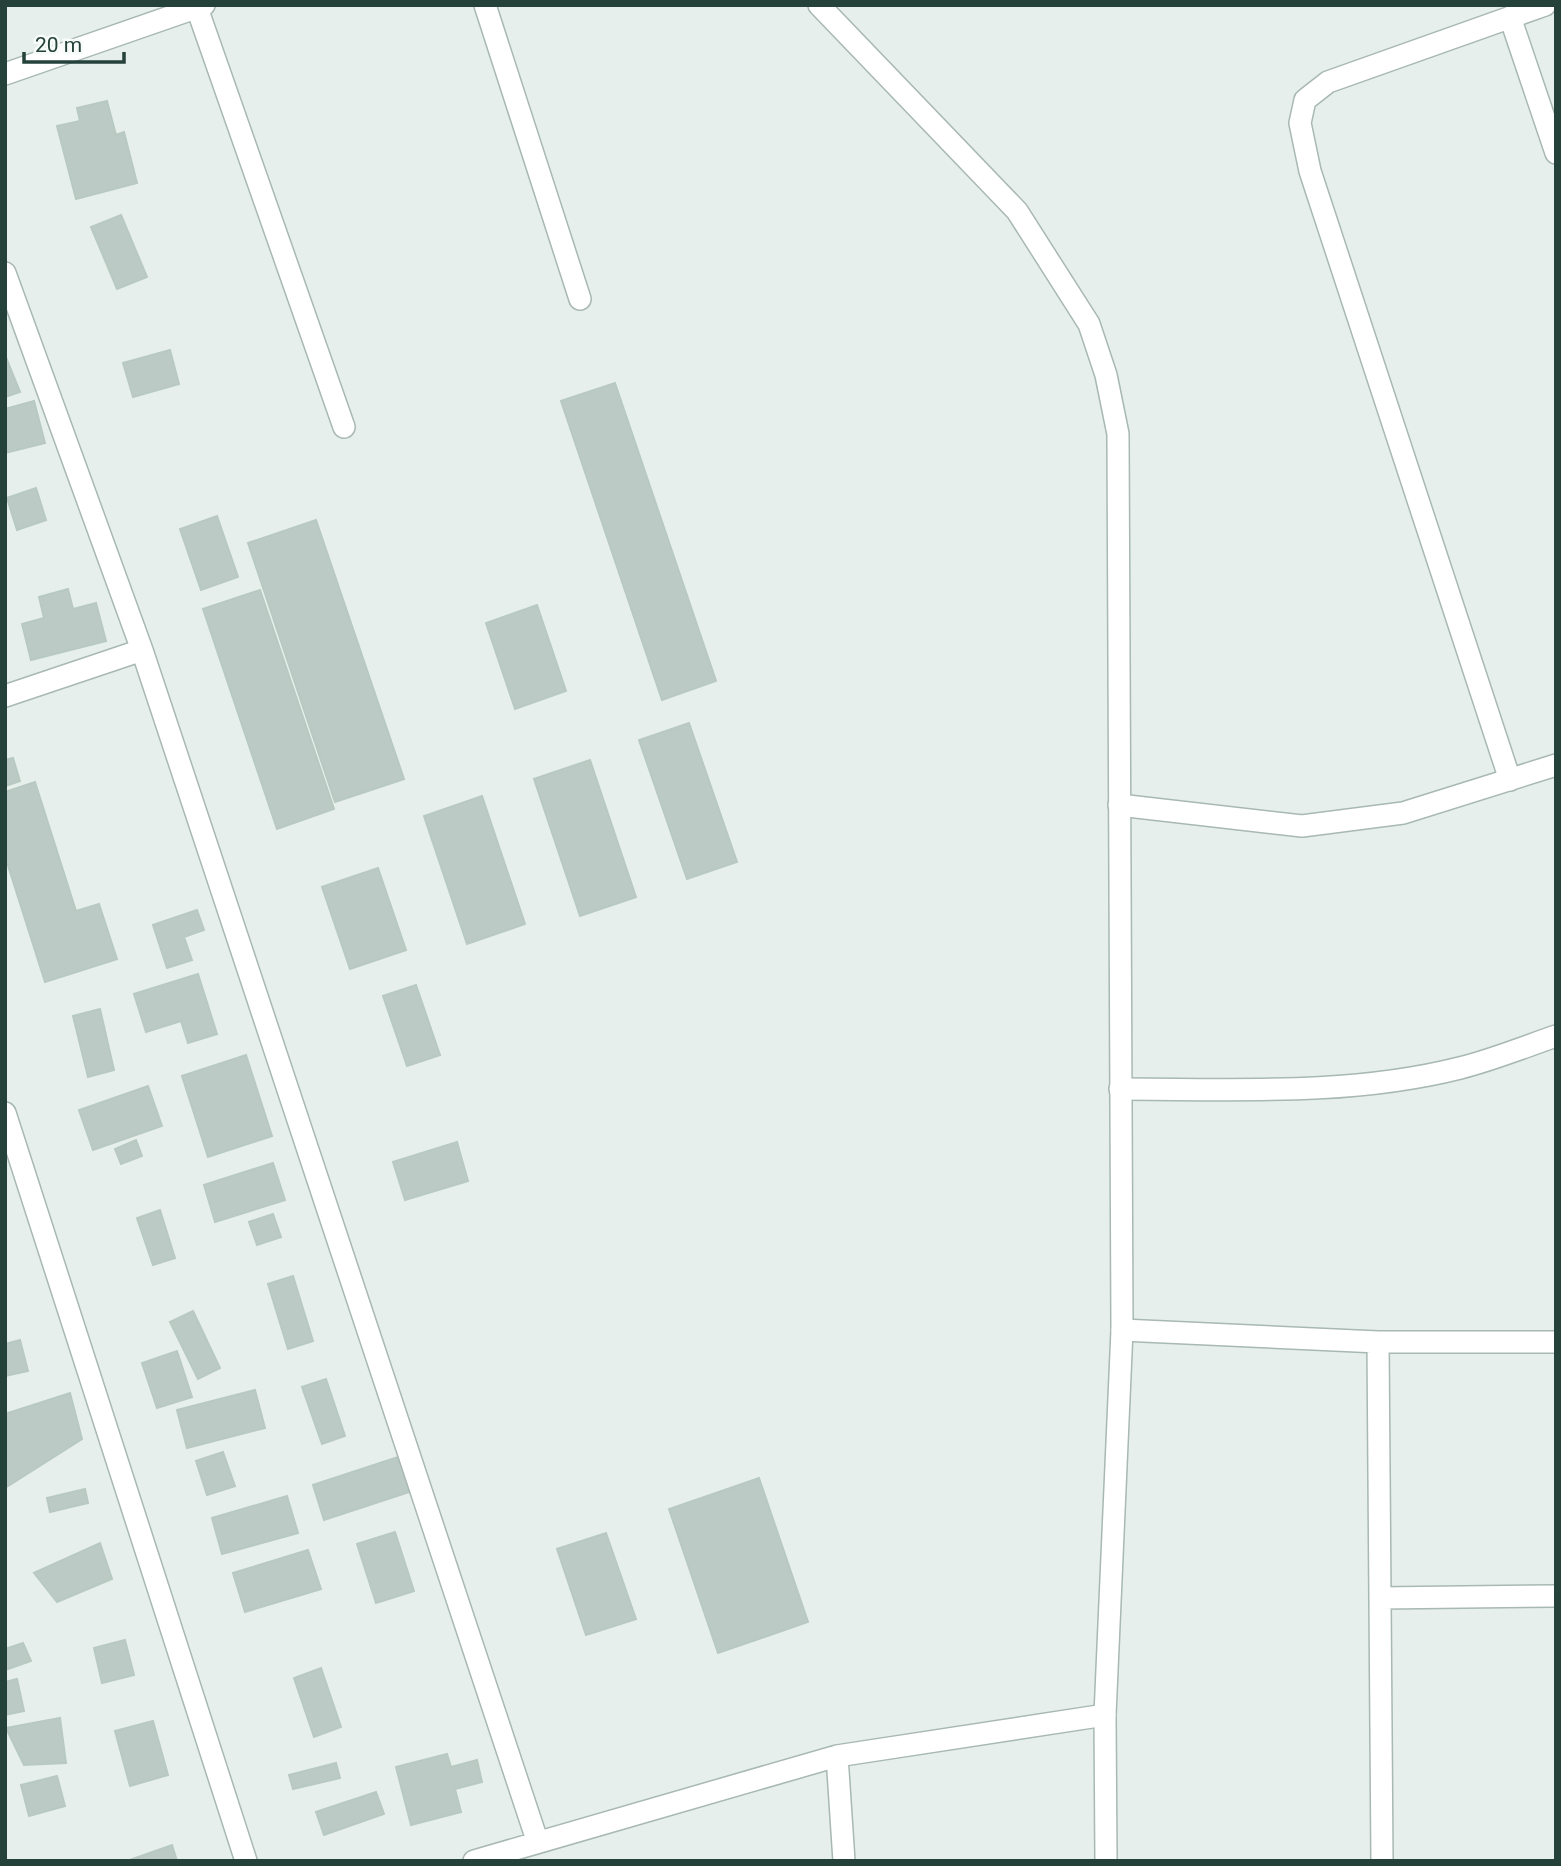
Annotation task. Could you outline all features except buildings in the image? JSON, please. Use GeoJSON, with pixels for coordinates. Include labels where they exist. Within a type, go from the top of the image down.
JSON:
{"type":"FeatureCollection","features":[{"type":"Feature","properties":{"kind":"street"},"geometry":{"type":"LineString","coordinates":[[485,5],[580,299]]}},
{"type":"Feature","properties":{"kind":"street"},"geometry":{"type":"LineString","coordinates":[[819,5],[1017,211],[1089,324],[1106,375],[1118,435],[1122,1330],[1105,1715],[1106,1861]]}},
{"type":"Feature","properties":{"kind":"street"},"geometry":{"type":"LineString","coordinates":[[1510,780],[1310,171],[1300,123],[1305,100],[1328,82],[1545,5]]}},
{"type":"Feature","properties":{"kind":"street"},"geometry":{"type":"LineString","coordinates":[[5,74],[201,6],[344,427]]}},
{"type":"Feature","properties":{"kind":"street"},"geometry":{"type":"LineString","coordinates":[[1510,16],[1556,153]]}},
{"type":"Feature","properties":{"kind":"street"},"geometry":{"type":"LineString","coordinates":[[5,273],[142,650],[537,1840]]}},
{"type":"Feature","properties":{"kind":"street"},"geometry":{"type":"LineString","coordinates":[[5,696],[142,650]]}},
{"type":"Feature","properties":{"kind":"street"},"geometry":{"type":"LineString","coordinates":[[1119,805],[1302,826],[1403,813],[1556,765]]}},
{"type":"Feature","properties":{"kind":"street"},"geometry":{"type":"LineString","coordinates":[[1120,1089],[1325,1089],[1460,1068],[1556,1036]]}},
{"type":"Feature","properties":{"kind":"street"},"geometry":{"type":"LineString","coordinates":[[5,1112],[246,1861]]}},
{"type":"Feature","properties":{"kind":"street"},"geometry":{"type":"LineString","coordinates":[[1122,1330],[1378,1342],[1556,1342]]}},
{"type":"Feature","properties":{"kind":"street"},"geometry":{"type":"LineString","coordinates":[[1378,1342],[1382,1861]]}},
{"type":"Feature","properties":{"kind":"street"},"geometry":{"type":"LineString","coordinates":[[1380,1598],[1556,1596]]}},
{"type":"Feature","properties":{"kind":"street"},"geometry":{"type":"LineString","coordinates":[[474,1861],[537,1840],[837,1756],[1105,1715]]}},
{"type":"Feature","properties":{"kind":"street"},"geometry":{"type":"LineString","coordinates":[[837,1756],[844,1861]]}}]}
